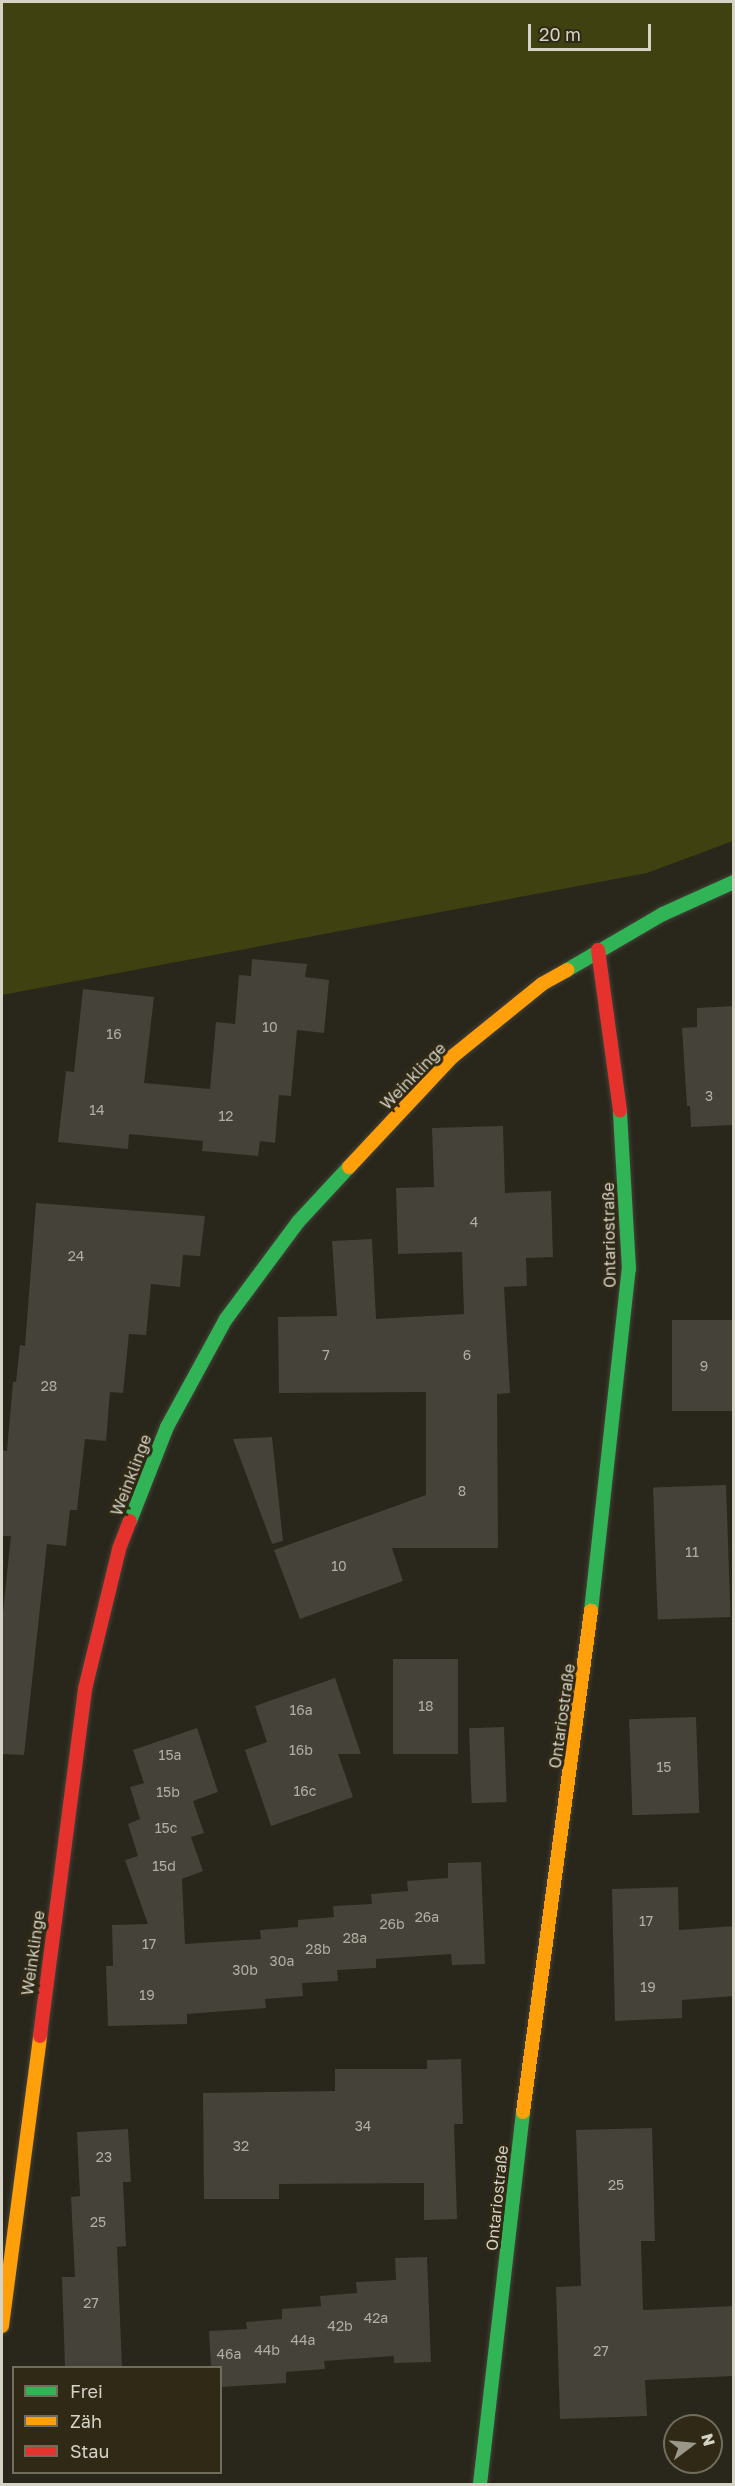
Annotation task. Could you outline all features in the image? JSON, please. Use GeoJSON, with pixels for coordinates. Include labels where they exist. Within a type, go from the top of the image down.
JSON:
{"type":"FeatureCollection","features":[{"type":"Feature","properties":{"kind":"street","name":"Weinklinge"},"geometry":{"type":"LineString","coordinates":[[2,2326],[85,1689],[119,1549],[167,1427],[226,1318],[298,1222],[452,1057],[542,984],[663,914],[734,882]]}},
{"type":"Feature","properties":{"kind":"street","name":"Ontariostraße"},"geometry":{"type":"LineString","coordinates":[[480,2484],[528,2070],[584,1675],[629,1269],[622,1124],[598,950]]}},
{"type":"Feature","properties":{"kind":"shaded area"},"geometry":{"type":"Polygon","coordinates":[[[2,2],[733,2],[733,841],[647,873],[2,995],[2,2]]]}},
{"type":"Feature","properties":{"kind":"building"},"geometry":{"type":"Polygon","coordinates":[[[252,959],[307,964],[305,977],[329,980],[324,1033],[297,1030],[291,1096],[279,1095],[275,1143],[260,1141],[258,1156],[202,1151],[203,1141],[129,1134],[128,1149],[58,1142],[66,1071],[74,1072],[83,989],[154,997],[144,1083],[210,1089],[216,1022],[235,1024],[239,975],[251,976],[252,959]]]}},
{"type":"Feature","properties":{"kind":"building"},"geometry":{"type":"Polygon","coordinates":[[[734,1006],[734,1125],[691,1127],[690,1106],[687,1106],[682,1028],[697,1027],[697,1008],[734,1006]]]}},
{"type":"Feature","properties":{"kind":"building"},"geometry":{"type":"Polygon","coordinates":[[[503,1126],[505,1193],[551,1191],[553,1257],[526,1258],[527,1286],[504,1287],[510,1393],[497,1394],[498,1548],[392,1548],[403,1581],[300,1619],[274,1550],[426,1495],[426,1392],[279,1393],[278,1317],[337,1316],[332,1241],[372,1239],[376,1319],[464,1314],[462,1252],[398,1254],[396,1188],[434,1187],[432,1128],[503,1126]]]}},
{"type":"Feature","properties":{"kind":"building"},"geometry":{"type":"Polygon","coordinates":[[[36,1203],[205,1216],[200,1256],[183,1255],[180,1287],[151,1284],[146,1335],[129,1334],[123,1393],[110,1392],[106,1441],[85,1439],[77,1510],[70,1510],[66,1546],[47,1544],[24,1755],[2,1754],[2,1621],[11,1536],[2,1536],[2,1450],[7,1451],[13,1382],[16,1382],[20,1345],[25,1346],[36,1203]]]}},
{"type":"Feature","properties":{"kind":"building"},"geometry":{"type":"Polygon","coordinates":[[[672,1320],[734,1320],[734,1411],[672,1411],[672,1320]]]}},
{"type":"Feature","properties":{"kind":"building"},"geometry":{"type":"Polygon","coordinates":[[[272,1437],[283,1541],[272,1544],[233,1439],[272,1437]]]}},
{"type":"Feature","properties":{"kind":"building"},"geometry":{"type":"Polygon","coordinates":[[[726,1485],[731,1617],[658,1619],[653,1488],[726,1485]]]}},
{"type":"Feature","properties":{"kind":"building"},"geometry":{"type":"Polygon","coordinates":[[[393,1659],[458,1659],[458,1754],[393,1754],[393,1659]]]}},
{"type":"Feature","properties":{"kind":"building"},"geometry":{"type":"Polygon","coordinates":[[[335,1678],[361,1754],[338,1754],[353,1797],[271,1826],[245,1750],[267,1742],[255,1706],[335,1678]]]}},
{"type":"Feature","properties":{"kind":"building"},"geometry":{"type":"Polygon","coordinates":[[[696,1717],[699,1813],[632,1815],[629,1719],[696,1717]]]}},
{"type":"Feature","properties":{"kind":"building"},"geometry":{"type":"Polygon","coordinates":[[[504,1727],[507,1802],[472,1803],[469,1728],[504,1727]]]}},
{"type":"Feature","properties":{"kind":"building"},"geometry":{"type":"Polygon","coordinates":[[[197,1728],[218,1792],[193,1801],[204,1833],[191,1837],[203,1871],[182,1879],[185,1944],[261,1939],[260,1930],[298,1927],[298,1920],[334,1917],[333,1906],[372,1904],[371,1894],[408,1891],[407,1881],[448,1878],[448,1863],[481,1862],[485,1964],[452,1965],[451,1954],[376,1959],[376,1968],[337,1970],[338,1981],[302,1983],[303,1996],[265,1999],[266,2008],[187,2014],[187,2024],[108,2026],[106,1966],[113,1966],[112,1925],[148,1924],[125,1860],[138,1856],[128,1824],[140,1819],[130,1787],[144,1783],[133,1750],[197,1728]]]}},
{"type":"Feature","properties":{"kind":"building"},"geometry":{"type":"Polygon","coordinates":[[[678,1887],[679,1930],[734,1926],[734,1996],[682,2000],[682,2018],[615,2021],[612,1889],[678,1887]]]}},
{"type":"Feature","properties":{"kind":"building"},"geometry":{"type":"Polygon","coordinates":[[[461,2059],[463,2124],[454,2124],[457,2219],[424,2220],[424,2183],[279,2184],[279,2199],[204,2199],[203,2093],[335,2091],[335,2069],[427,2069],[427,2060],[461,2059]]]}},
{"type":"Feature","properties":{"kind":"building"},"geometry":{"type":"Polygon","coordinates":[[[652,2128],[655,2241],[641,2241],[643,2310],[734,2306],[734,2376],[645,2380],[647,2416],[560,2419],[556,2287],[581,2286],[576,2130],[652,2128]]]}},
{"type":"Feature","properties":{"kind":"building"},"geometry":{"type":"Polygon","coordinates":[[[128,2129],[131,2182],[123,2182],[126,2246],[117,2247],[122,2366],[65,2366],[62,2277],[75,2277],[71,2197],[80,2196],[77,2132],[128,2129]]]}},
{"type":"Feature","properties":{"kind":"building"},"geometry":{"type":"Polygon","coordinates":[[[427,2257],[431,2362],[394,2363],[394,2356],[324,2361],[325,2369],[286,2372],[286,2383],[222,2387],[222,2366],[211,2366],[209,2331],[247,2329],[246,2322],[282,2319],[282,2309],[321,2306],[320,2296],[357,2293],[356,2282],[396,2280],[395,2258],[427,2257]]]}},
{"type":"Feature","properties":{"kind":"traffic: fast"},"geometry":{"type":"LineString","coordinates":[[567,970],[663,914],[734,882]]}},
{"type":"Feature","properties":{"kind":"traffic: fast"},"geometry":{"type":"LineString","coordinates":[[591,1611],[629,1269],[620,1111]]}},
{"type":"Feature","properties":{"kind":"traffic: fast"},"geometry":{"type":"LineString","coordinates":[[130,1521],[167,1427],[226,1319],[298,1222],[349,1167]]}},
{"type":"Feature","properties":{"kind":"traffic: fast"},"geometry":{"type":"LineString","coordinates":[[480,2484],[523,2112]]}},
{"type":"Feature","properties":{"kind":"traffic: slow"},"geometry":{"type":"LineString","coordinates":[[349,1167],[452,1057],[542,984],[567,970]]}},
{"type":"Feature","properties":{"kind":"traffic: slow"},"geometry":{"type":"LineString","coordinates":[[523,2112],[591,1611]]}},
{"type":"Feature","properties":{"kind":"traffic: slow"},"geometry":{"type":"LineString","coordinates":[[2,2326],[40,2036]]}},
{"type":"Feature","properties":{"kind":"traffic: jam"},"geometry":{"type":"LineString","coordinates":[[598,950],[620,1111]]}},
{"type":"Feature","properties":{"kind":"traffic: jam"},"geometry":{"type":"LineString","coordinates":[[40,2036],[85,1689],[119,1549],[130,1521]]}}]}
